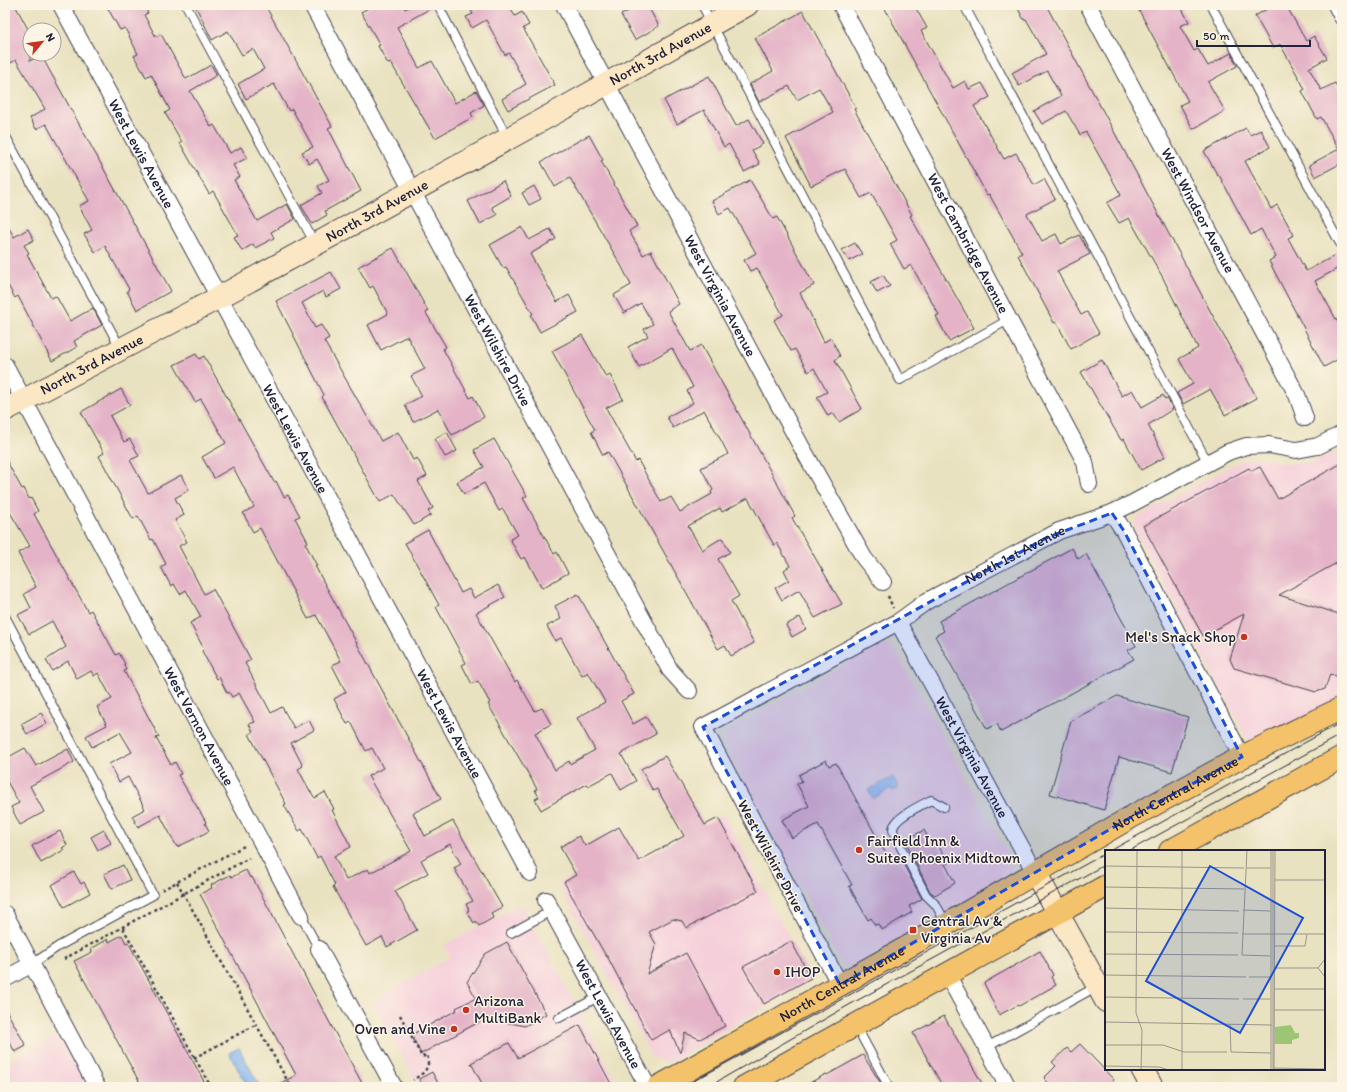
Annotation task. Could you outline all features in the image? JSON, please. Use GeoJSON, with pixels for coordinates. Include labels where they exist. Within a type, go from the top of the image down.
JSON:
{"type":"FeatureCollection","features":[{"type":"Feature","properties":{"kind":"main road","name":"North Central Avenue"},"geometry":{"type":"LineString","coordinates":[[658,1087],[947,925],[1035,872],[1133,816],[1242,757],[1342,708]]}},
{"type":"Feature","properties":{"kind":"main road"},"geometry":{"type":"LineString","coordinates":[[1172,850],[1342,757]]}},
{"type":"Feature","properties":{"kind":"main road"},"geometry":{"type":"LineString","coordinates":[[753,1085],[855,1025],[1105,887]]}},
{"type":"Feature","properties":{"kind":"street","name":"West Lewis Avenue"},"geometry":{"type":"LineString","coordinates":[[61,5],[530,873]]}},
{"type":"Feature","properties":{"kind":"street","name":"West Wilshire Drive"},"geometry":{"type":"LineString","coordinates":[[312,5],[670,670],[690,690]]}},
{"type":"Feature","properties":{"kind":"street","name":"West Virginia Avenue"},"geometry":{"type":"LineString","coordinates":[[564,5],[801,446],[864,558],[883,582]]}},
{"type":"Feature","properties":{"kind":"street","name":"North 3rd Avenue"},"geometry":{"type":"LineString","coordinates":[[5,410],[122,350],[218,298],[508,139],[747,5]]}},
{"type":"Feature","properties":{"kind":"street","name":"West Cambridge Avenue"},"geometry":{"type":"LineString","coordinates":[[841,5],[1085,462],[1089,484]]}},
{"type":"Feature","properties":{"kind":"street","name":"West Windsor Avenue"},"geometry":{"type":"LineString","coordinates":[[1088,5],[1297,395],[1305,418]]}},
{"type":"Feature","properties":{"kind":"street"},"geometry":{"type":"LineString","coordinates":[[1336,5],[1342,17]]}},
{"type":"Feature","properties":{"kind":"street","name":"West Vernon Avenue"},"geometry":{"type":"LineString","coordinates":[[5,365],[214,751],[258,838],[301,916]]}},
{"type":"Feature","properties":{"kind":"street","name":"North 1st Avenue"},"geometry":{"type":"LineString","coordinates":[[703,727],[898,622],[927,601],[1059,531],[1112,513],[1228,452],[1246,446],[1268,445],[1296,450],[1318,446],[1342,434]]}},
{"type":"Feature","properties":{"kind":"street"},"geometry":{"type":"LineString","coordinates":[[1112,513],[1124,531],[1242,757]]}},
{"type":"Feature","properties":{"kind":"street","name":"West Virginia Avenue"},"geometry":{"type":"LineString","coordinates":[[898,622],[1102,994]]}},
{"type":"Feature","properties":{"kind":"street","name":"West Wilshire Drive"},"geometry":{"type":"LineString","coordinates":[[703,727],[840,985]]}},
{"type":"Feature","properties":{"kind":"street","name":"West Lewis Avenue"},"geometry":{"type":"LineString","coordinates":[[549,905],[648,1087]]}},
{"type":"Feature","properties":{"kind":"street"},"geometry":{"type":"LineString","coordinates":[[5,914],[98,1087]]}},
{"type":"Feature","properties":{"kind":"street","name":"West Vernon Avenue"},"geometry":{"type":"LineString","coordinates":[[319,949],[394,1087]]}},
{"type":"Feature","properties":{"kind":"street"},"geometry":{"type":"LineString","coordinates":[[5,979],[32,964]]}},
{"type":"Feature","properties":{"kind":"street"},"geometry":{"type":"LineString","coordinates":[[947,974],[1008,1087]]}},
{"type":"Feature","properties":{"kind":"street"},"geometry":{"type":"LineString","coordinates":[[1143,1070],[1152,1087]]}},
{"type":"Feature","properties":{"kind":"lane"},"geometry":{"type":"LineString","coordinates":[[186,5],[315,244]]}},
{"type":"Feature","properties":{"kind":"lane"},"geometry":{"type":"LineString","coordinates":[[438,5],[508,139]]}},
{"type":"Feature","properties":{"kind":"lane"},"geometry":{"type":"LineString","coordinates":[[702,5],[900,380],[1010,319]]}},
{"type":"Feature","properties":{"kind":"lane"},"geometry":{"type":"LineString","coordinates":[[964,5],[1208,463]]}},
{"type":"Feature","properties":{"kind":"lane"},"geometry":{"type":"LineString","coordinates":[[1211,5],[1342,247]]}},
{"type":"Feature","properties":{"kind":"lane"},"geometry":{"type":"LineString","coordinates":[[5,135],[122,350]]}},
{"type":"Feature","properties":{"kind":"lane"},"geometry":{"type":"LineString","coordinates":[[5,616],[153,895],[59,946],[32,964]]}},
{"type":"Feature","properties":{"kind":"lane"},"geometry":{"type":"LineString","coordinates":[[944,807],[930,800],[903,816],[894,824],[893,830],[923,889],[936,905],[947,925]]}},
{"type":"Feature","properties":{"kind":"lane"},"geometry":{"type":"LineString","coordinates":[[511,933],[549,905]]}},
{"type":"Feature","properties":{"kind":"lane","name":"West Vernon Avenue"},"geometry":{"type":"LineString","coordinates":[[301,916],[319,949]]}},
{"type":"Feature","properties":{"kind":"lane"},"geometry":{"type":"LineString","coordinates":[[986,1047],[1102,994]]}},
{"type":"Feature","properties":{"kind":"lane"},"geometry":{"type":"LineString","coordinates":[[559,1018],[598,996]]}},
{"type":"Feature","properties":{"kind":"lane"},"geometry":{"type":"LineString","coordinates":[[855,1025],[889,1087]]}},
{"type":"Feature","properties":{"kind":"path"},"geometry":{"type":"LineString","coordinates":[[883,582],[898,622]]}},
{"type":"Feature","properties":{"kind":"path"},"geometry":{"type":"LineString","coordinates":[[153,895],[258,838]]}},
{"type":"Feature","properties":{"kind":"path"},"geometry":{"type":"LineString","coordinates":[[64,959],[184,895],[249,858]]}},
{"type":"Feature","properties":{"kind":"path"},"geometry":{"type":"LineString","coordinates":[[177,882],[292,1087]]}},
{"type":"Feature","properties":{"kind":"path"},"geometry":{"type":"LineString","coordinates":[[116,915],[210,1087]]}},
{"type":"Feature","properties":{"kind":"path"},"geometry":{"type":"LineString","coordinates":[[400,1015],[422,1057],[427,1055],[429,1061],[425,1072],[414,1080]]}},
{"type":"Feature","properties":{"kind":"path"},"geometry":{"type":"LineString","coordinates":[[194,1058],[257,1024]]}},
{"type":"Feature","properties":{"kind":"highlighted area"},"geometry":{"type":"Polygon","coordinates":[[[1112,513],[1124,531],[1242,757],[1133,816],[840,985],[703,727],[1046,538],[1112,513]]]}},
{"type":"Feature","properties":{"kind":"shaded area"},"geometry":{"type":"Polygon","coordinates":[[[1342,449],[1342,702],[1253,741],[1247,738],[1140,540],[1134,528],[1134,522],[1138,517],[1245,459],[1260,458],[1285,463],[1310,463],[1329,456],[1342,449]]]}},
{"type":"Feature","properties":{"kind":"shaded area"},"geometry":{"type":"Polygon","coordinates":[[[883,645],[891,647],[897,653],[1007,853],[1013,869],[1010,876],[849,968],[843,966],[729,754],[725,743],[725,737],[728,730],[877,646],[883,645]]]}},
{"type":"Feature","properties":{"kind":"shaded area"},"geometry":{"type":"Polygon","coordinates":[[[723,814],[812,980],[668,1063],[652,1057],[558,884],[634,844],[643,858],[723,814]]]}},
{"type":"Feature","properties":{"kind":"shaded area"},"geometry":{"type":"Polygon","coordinates":[[[522,904],[618,1085],[614,1087],[419,1087],[372,1002],[450,957],[444,945],[522,904]]]}},
{"type":"Feature","properties":{"kind":"shaded area"},"geometry":{"type":"Polygon","coordinates":[[[67,1029],[98,1087],[5,1087],[5,1064],[67,1029]]]}},
{"type":"Feature","properties":{"kind":"water"},"geometry":{"type":"Polygon","coordinates":[[[893,777],[899,788],[893,791],[891,788],[873,799],[868,790],[893,777]]]}},
{"type":"Feature","properties":{"kind":"water"},"geometry":{"type":"Polygon","coordinates":[[[239,1048],[260,1087],[248,1087],[229,1053],[239,1048]]]}},
{"type":"Feature","properties":{"kind":"building"},"geometry":{"type":"Polygon","coordinates":[[[5,5],[15,5],[24,22],[22,22],[22,62],[45,62],[171,291],[137,310],[127,291],[129,289],[105,246],[95,252],[84,234],[92,230],[79,206],[89,201],[46,124],[36,129],[30,118],[45,109],[16,60],[5,66],[5,5]]]}},
{"type":"Feature","properties":{"kind":"building"},"geometry":{"type":"Polygon","coordinates":[[[106,5],[143,5],[148,13],[144,15],[156,37],[161,34],[186,79],[211,65],[217,75],[190,91],[211,127],[214,125],[230,153],[241,147],[247,158],[233,165],[240,177],[234,180],[257,221],[287,204],[295,219],[271,232],[274,238],[255,248],[253,244],[242,251],[234,237],[238,235],[213,191],[209,194],[180,143],[182,142],[165,113],[170,110],[151,74],[146,77],[134,56],[138,54],[125,28],[120,30],[106,5]]]}},
{"type":"Feature","properties":{"kind":"building"},"geometry":{"type":"Polygon","coordinates":[[[195,5],[265,5],[332,126],[328,128],[361,191],[325,211],[327,215],[312,224],[301,205],[322,193],[318,186],[329,180],[317,159],[309,164],[302,152],[313,147],[292,109],[289,111],[274,84],[246,99],[238,84],[264,69],[253,49],[242,55],[228,31],[212,40],[195,5]]]}},
{"type":"Feature","properties":{"kind":"building"},"geometry":{"type":"Polygon","coordinates":[[[374,5],[402,5],[405,9],[412,5],[433,5],[433,7],[397,27],[419,68],[432,61],[455,103],[476,91],[484,105],[471,113],[473,117],[435,138],[391,63],[388,64],[378,46],[380,45],[361,12],[374,5]]]}},
{"type":"Feature","properties":{"kind":"building"},"geometry":{"type":"Polygon","coordinates":[[[468,5],[509,5],[515,16],[522,12],[529,25],[523,28],[555,85],[508,110],[502,99],[526,84],[509,53],[505,55],[486,20],[472,28],[466,17],[473,14],[468,5]]]}},
{"type":"Feature","properties":{"kind":"building"},"geometry":{"type":"Polygon","coordinates":[[[639,5],[647,5],[659,26],[635,40],[621,15],[639,5]]]}},
{"type":"Feature","properties":{"kind":"building"},"geometry":{"type":"Polygon","coordinates":[[[883,5],[914,5],[927,28],[921,31],[953,88],[965,81],[969,89],[982,83],[990,97],[974,106],[1004,159],[1016,153],[1034,185],[1044,179],[1055,199],[1027,214],[1042,241],[1056,234],[1061,244],[1079,235],[1090,254],[1057,271],[1081,315],[1087,312],[1099,333],[1071,349],[1056,322],[1054,323],[1018,255],[1022,253],[989,194],[987,195],[883,5]]]}},
{"type":"Feature","properties":{"kind":"building"},"geometry":{"type":"Polygon","coordinates":[[[1016,5],[1046,5],[1257,398],[1225,415],[1210,389],[1183,404],[1177,393],[1193,384],[1179,359],[1198,348],[1162,276],[1129,218],[1119,223],[1107,203],[1121,195],[1086,132],[1080,135],[1066,111],[1042,124],[1034,111],[1061,96],[1047,71],[1019,86],[1012,73],[1046,54],[1026,19],[1024,20],[1016,5]]]}},
{"type":"Feature","properties":{"kind":"building"},"geometry":{"type":"Polygon","coordinates":[[[1136,5],[1180,5],[1189,22],[1180,26],[1194,51],[1198,49],[1208,66],[1231,53],[1237,66],[1208,82],[1225,111],[1193,129],[1180,105],[1188,101],[1136,5]]]}},
{"type":"Feature","properties":{"kind":"building"},"geometry":{"type":"Polygon","coordinates":[[[1274,5],[1286,5],[1306,41],[1314,36],[1327,58],[1309,68],[1321,90],[1335,83],[1342,96],[1342,163],[1315,177],[1309,165],[1339,149],[1321,117],[1317,119],[1302,91],[1305,89],[1280,44],[1273,48],[1255,16],[1274,5]]]}},
{"type":"Feature","properties":{"kind":"building"},"geometry":{"type":"Polygon","coordinates":[[[803,11],[856,108],[854,109],[912,215],[910,216],[974,328],[949,341],[936,316],[939,315],[911,265],[904,269],[890,244],[897,240],[871,193],[861,198],[845,169],[811,186],[786,138],[833,112],[819,88],[797,100],[789,86],[759,102],[750,84],[773,71],[755,38],[803,11]]]}},
{"type":"Feature","properties":{"kind":"building"},"geometry":{"type":"Polygon","coordinates":[[[709,76],[736,126],[749,119],[763,144],[752,150],[760,164],[744,172],[729,144],[724,147],[704,110],[677,124],[664,100],[709,76]]]}},
{"type":"Feature","properties":{"kind":"building"},"geometry":{"type":"Polygon","coordinates":[[[1246,128],[1250,135],[1261,130],[1270,147],[1245,161],[1271,209],[1277,205],[1294,235],[1288,238],[1306,271],[1342,252],[1342,266],[1315,281],[1342,330],[1342,357],[1324,367],[1269,261],[1276,257],[1261,229],[1251,235],[1219,175],[1218,176],[1204,151],[1246,128]]]}},
{"type":"Feature","properties":{"kind":"building"},"geometry":{"type":"Polygon","coordinates":[[[589,135],[603,160],[601,161],[637,226],[629,231],[643,255],[651,251],[679,304],[668,311],[690,351],[701,345],[795,516],[792,518],[842,604],[815,618],[799,590],[782,600],[775,588],[789,580],[784,570],[790,566],[777,543],[774,545],[748,498],[722,512],[720,508],[688,526],[702,550],[722,538],[730,552],[718,559],[739,596],[731,601],[754,643],[731,656],[725,645],[718,649],[608,452],[603,455],[591,432],[595,430],[552,351],[582,335],[606,377],[610,375],[623,399],[606,408],[636,462],[638,460],[661,502],[671,497],[680,512],[712,494],[711,492],[713,490],[701,468],[728,454],[723,444],[704,410],[673,428],[667,417],[693,403],[687,391],[693,387],[672,348],[639,367],[628,347],[648,336],[644,329],[653,324],[641,303],[624,313],[614,295],[631,285],[622,267],[570,178],[555,187],[541,162],[589,135]]]}},
{"type":"Feature","properties":{"kind":"building"},"geometry":{"type":"Polygon","coordinates":[[[750,180],[773,219],[777,217],[814,285],[800,293],[824,342],[831,338],[840,356],[835,360],[862,409],[839,422],[833,413],[828,416],[817,397],[827,392],[814,368],[808,372],[795,349],[791,351],[774,320],[783,315],[757,268],[750,271],[744,260],[756,253],[730,208],[719,214],[712,201],[750,180]]]}},
{"type":"Feature","properties":{"kind":"building"},"geometry":{"type":"Polygon","coordinates":[[[503,181],[511,196],[492,207],[497,215],[480,224],[468,201],[503,181]]]}},
{"type":"Feature","properties":{"kind":"building"},"geometry":{"type":"Polygon","coordinates":[[[534,186],[541,199],[529,205],[522,193],[534,186]]]}},
{"type":"Feature","properties":{"kind":"building"},"geometry":{"type":"Polygon","coordinates":[[[5,221],[14,237],[28,229],[34,240],[24,245],[29,253],[27,254],[51,298],[56,296],[70,321],[93,308],[102,325],[74,341],[77,347],[52,361],[18,296],[15,298],[5,280],[5,221]]]}},
{"type":"Feature","properties":{"kind":"building"},"geometry":{"type":"Polygon","coordinates":[[[522,227],[529,240],[550,229],[556,239],[530,254],[557,302],[569,295],[578,312],[540,332],[531,315],[533,314],[506,267],[503,268],[490,245],[522,227]]]}},
{"type":"Feature","properties":{"kind":"building"},"geometry":{"type":"Polygon","coordinates":[[[855,243],[862,254],[849,261],[842,250],[855,243]]]}},
{"type":"Feature","properties":{"kind":"building"},"geometry":{"type":"Polygon","coordinates":[[[393,248],[428,311],[426,313],[446,347],[443,349],[470,398],[473,396],[484,417],[452,435],[438,409],[413,422],[405,405],[422,396],[411,376],[425,369],[407,336],[381,350],[368,325],[388,314],[373,286],[370,288],[358,267],[393,248]]]}},
{"type":"Feature","properties":{"kind":"building"},"geometry":{"type":"Polygon","coordinates":[[[331,272],[341,289],[326,297],[323,291],[302,303],[315,328],[321,325],[329,338],[324,341],[381,441],[398,432],[413,460],[417,458],[427,476],[418,481],[433,508],[428,511],[431,515],[414,525],[394,494],[380,502],[322,397],[324,395],[276,301],[331,272]]]}},
{"type":"Feature","properties":{"kind":"building"},"geometry":{"type":"Polygon","coordinates":[[[883,275],[890,286],[877,293],[871,282],[883,275]]]}},
{"type":"Feature","properties":{"kind":"building"},"geometry":{"type":"Polygon","coordinates":[[[196,354],[199,359],[204,356],[274,482],[276,481],[284,497],[288,495],[300,516],[295,518],[308,542],[305,543],[317,566],[315,566],[441,799],[413,813],[425,836],[453,821],[502,907],[491,913],[493,918],[479,926],[476,921],[474,923],[467,911],[469,910],[466,904],[473,901],[454,868],[461,864],[450,844],[421,860],[428,873],[395,891],[417,930],[387,947],[382,937],[366,946],[333,887],[335,885],[320,856],[317,858],[302,829],[299,831],[284,805],[286,804],[249,734],[253,732],[249,724],[255,722],[239,693],[232,697],[229,692],[227,693],[219,677],[217,679],[202,651],[204,649],[190,623],[201,617],[186,590],[180,594],[174,584],[171,586],[161,567],[166,564],[153,539],[151,540],[138,516],[133,519],[99,456],[104,453],[81,412],[121,389],[130,405],[110,416],[124,442],[130,439],[139,456],[130,460],[148,493],[181,475],[189,490],[175,498],[184,515],[175,520],[187,542],[179,546],[204,594],[213,589],[251,660],[245,663],[271,713],[282,707],[294,728],[309,720],[314,730],[291,743],[303,766],[298,769],[310,791],[315,798],[325,792],[334,809],[332,810],[351,847],[334,856],[346,880],[368,869],[370,873],[411,851],[368,776],[383,768],[372,748],[366,751],[351,722],[347,724],[334,699],[346,692],[332,665],[341,661],[316,615],[308,619],[260,528],[253,532],[243,513],[254,507],[233,467],[214,478],[202,457],[226,443],[201,399],[195,402],[174,365],[196,354]]]}},
{"type":"Feature","properties":{"kind":"building"},"geometry":{"type":"Polygon","coordinates":[[[1102,360],[1122,396],[1132,390],[1142,407],[1163,395],[1165,399],[1167,398],[1173,409],[1148,425],[1165,457],[1141,470],[1124,439],[1121,440],[1081,372],[1102,360]]]}},
{"type":"Feature","properties":{"kind":"building"},"geometry":{"type":"Polygon","coordinates":[[[447,432],[457,451],[445,457],[435,439],[447,432]]]}},
{"type":"Feature","properties":{"kind":"building"},"geometry":{"type":"Polygon","coordinates":[[[494,439],[527,496],[523,498],[554,554],[557,552],[568,573],[542,588],[525,557],[521,559],[510,539],[518,535],[503,509],[499,511],[484,483],[464,494],[457,482],[484,467],[474,450],[494,439]]]}},
{"type":"Feature","properties":{"kind":"building"},"geometry":{"type":"Polygon","coordinates":[[[5,458],[22,489],[24,488],[29,499],[31,498],[38,511],[34,514],[88,612],[91,610],[116,655],[119,653],[125,664],[126,670],[124,671],[159,737],[156,738],[171,765],[175,762],[181,774],[178,775],[206,822],[205,823],[209,831],[190,841],[177,847],[160,815],[138,827],[132,816],[145,809],[128,777],[119,782],[109,764],[132,752],[120,732],[92,747],[86,736],[107,725],[97,707],[112,699],[98,673],[94,676],[91,671],[77,679],[68,661],[52,671],[46,660],[66,647],[52,621],[29,634],[18,615],[31,608],[24,594],[36,587],[18,553],[30,546],[5,504],[5,458]]]}},
{"type":"Feature","properties":{"kind":"building"},"geometry":{"type":"Polygon","coordinates":[[[1342,463],[1342,560],[1279,595],[1342,615],[1342,678],[1330,674],[1325,689],[1316,692],[1234,668],[1230,659],[1244,614],[1203,636],[1143,526],[1249,468],[1251,471],[1260,467],[1278,499],[1342,463]]]}},
{"type":"Feature","properties":{"kind":"building"},"geometry":{"type":"Polygon","coordinates":[[[428,530],[461,593],[469,589],[474,598],[498,585],[505,597],[476,613],[515,682],[517,680],[535,711],[542,708],[551,724],[535,733],[555,770],[569,761],[570,764],[595,750],[577,718],[605,702],[588,672],[582,676],[561,638],[555,641],[547,626],[561,619],[555,606],[578,594],[634,694],[621,701],[633,724],[646,717],[656,734],[621,754],[636,781],[621,790],[612,773],[588,786],[587,784],[541,810],[535,799],[539,797],[535,790],[537,789],[488,704],[490,703],[478,681],[472,684],[462,665],[466,663],[436,607],[439,605],[405,543],[428,530]]]}},
{"type":"Feature","properties":{"kind":"building"},"geometry":{"type":"Polygon","coordinates":[[[1072,548],[1078,559],[1086,554],[1136,646],[1128,650],[1134,659],[1001,732],[997,724],[987,729],[935,636],[944,631],[939,621],[1072,548]]]}},
{"type":"Feature","properties":{"kind":"building"},"geometry":{"type":"Polygon","coordinates":[[[800,617],[806,629],[792,637],[786,625],[800,617]]]}},
{"type":"Feature","properties":{"kind":"building"},"geometry":{"type":"Polygon","coordinates":[[[1117,696],[1188,717],[1172,772],[1119,757],[1104,810],[1050,794],[1071,721],[1117,696]]]}},
{"type":"Feature","properties":{"kind":"building"},"geometry":{"type":"Polygon","coordinates":[[[41,713],[47,723],[27,734],[21,724],[41,713]]]}},
{"type":"Feature","properties":{"kind":"building"},"geometry":{"type":"Polygon","coordinates":[[[25,748],[36,766],[68,749],[74,762],[30,786],[44,812],[20,825],[11,807],[19,803],[5,778],[5,759],[25,748]]]}},
{"type":"Feature","properties":{"kind":"building"},"geometry":{"type":"Polygon","coordinates":[[[665,756],[705,825],[718,818],[758,891],[686,928],[682,921],[673,919],[649,932],[656,944],[647,974],[686,953],[725,1026],[700,1039],[685,1033],[680,1053],[670,1030],[651,1040],[607,956],[564,882],[576,875],[560,847],[579,836],[585,846],[619,827],[639,861],[684,836],[657,789],[653,791],[641,769],[665,756]]]}},
{"type":"Feature","properties":{"kind":"building","name":"Fairfield Inn & Suites Phoenix Midtown"},"geometry":{"type":"Polygon","coordinates":[[[826,760],[829,766],[836,763],[891,863],[900,858],[922,899],[909,906],[912,912],[882,930],[878,924],[875,925],[871,918],[868,920],[849,886],[852,885],[818,824],[792,838],[782,820],[809,806],[797,784],[802,781],[799,775],[826,760]]]}},
{"type":"Feature","properties":{"kind":"building"},"geometry":{"type":"Polygon","coordinates":[[[104,830],[111,843],[98,850],[91,837],[104,830]]]}},
{"type":"Feature","properties":{"kind":"building"},"geometry":{"type":"Polygon","coordinates":[[[924,830],[931,843],[936,841],[948,863],[945,864],[955,883],[935,895],[930,892],[905,840],[924,830]]]}},
{"type":"Feature","properties":{"kind":"building"},"geometry":{"type":"Polygon","coordinates":[[[60,831],[67,845],[62,848],[64,850],[41,863],[32,846],[60,831]]]}},
{"type":"Feature","properties":{"kind":"building"},"geometry":{"type":"Polygon","coordinates":[[[123,865],[130,880],[112,889],[104,874],[123,865]]]}},
{"type":"Feature","properties":{"kind":"building"},"geometry":{"type":"Polygon","coordinates":[[[246,870],[250,878],[252,877],[364,1087],[274,1087],[296,1075],[200,894],[212,888],[211,885],[230,875],[232,877],[246,870]]]}},
{"type":"Feature","properties":{"kind":"building"},"geometry":{"type":"Polygon","coordinates":[[[74,872],[81,884],[84,882],[90,893],[64,907],[52,885],[74,872]]]}},
{"type":"Feature","properties":{"kind":"building"},"geometry":{"type":"Polygon","coordinates":[[[122,935],[126,943],[128,942],[207,1087],[142,1087],[74,961],[92,952],[91,949],[108,939],[109,942],[122,935]]]}},
{"type":"Feature","properties":{"kind":"building","name":"IHOP"},"geometry":{"type":"Polygon","coordinates":[[[791,941],[811,978],[764,1004],[743,967],[791,941]]]}},
{"type":"Feature","properties":{"kind":"building"},"geometry":{"type":"Polygon","coordinates":[[[507,942],[546,1014],[525,1026],[486,1018],[421,1054],[411,1035],[457,1010],[456,1008],[476,998],[467,982],[485,954],[507,942]]]}},
{"type":"Feature","properties":{"kind":"building"},"geometry":{"type":"Polygon","coordinates":[[[1040,951],[1053,975],[1051,977],[1056,985],[1019,1006],[1018,1005],[999,1015],[984,983],[1040,951]]]}},
{"type":"Feature","properties":{"kind":"building"},"geometry":{"type":"Polygon","coordinates":[[[5,1008],[26,1046],[15,1052],[5,1034],[5,1008]]]}},
{"type":"Feature","properties":{"kind":"building"},"geometry":{"type":"Polygon","coordinates":[[[944,1016],[984,1087],[943,1087],[913,1033],[944,1016]]]}},
{"type":"Feature","properties":{"kind":"building"},"geometry":{"type":"Polygon","coordinates":[[[580,1025],[611,1084],[605,1087],[484,1087],[471,1063],[509,1043],[518,1058],[580,1025]]]}},
{"type":"Feature","properties":{"kind":"building"},"geometry":{"type":"Polygon","coordinates":[[[1080,1044],[1114,1080],[1107,1087],[1052,1087],[1044,1078],[1056,1066],[1052,1062],[1067,1048],[1071,1052],[1080,1044]]]}},
{"type":"Feature","properties":{"kind":"building"},"geometry":{"type":"Polygon","coordinates":[[[863,1055],[883,1087],[802,1087],[826,1074],[827,1075],[863,1055]]]}},
{"type":"Feature","properties":{"kind":"building"},"geometry":{"type":"Polygon","coordinates":[[[432,1072],[440,1087],[424,1087],[419,1079],[432,1072]]]}},
{"type":"Feature","properties":{"kind":"tram line"},"geometry":{"type":"LineString","coordinates":[[1112,850],[1342,722]]}},
{"type":"Feature","properties":{"kind":"tram line"},"geometry":{"type":"LineString","coordinates":[[1131,850],[1342,734]]}},
{"type":"Feature","properties":{"kind":"tram line"},"geometry":{"type":"LineString","coordinates":[[683,1087],[1105,854]]}},
{"type":"Feature","properties":{"kind":"tram line"},"geometry":{"type":"LineString","coordinates":[[708,1087],[849,1005],[1105,865]]}},
{"type":"Feature","properties":{"kind":"place","name":"Mel's Snack Shop"},"geometry":{"type":"Point","coordinates":[1244,637]}},
{"type":"Feature","properties":{"kind":"place","name":"Fairfield Inn & Suites Phoenix Midtown"},"geometry":{"type":"Point","coordinates":[859,850]}},
{"type":"Feature","properties":{"kind":"place","name":"Central Av & Virginia Av"},"geometry":{"type":"Point","coordinates":[913,930]}},
{"type":"Feature","properties":{"kind":"place","name":"IHOP"},"geometry":{"type":"Point","coordinates":[777,972]}},
{"type":"Feature","properties":{"kind":"place","name":"Arizona MultiBank"},"geometry":{"type":"Point","coordinates":[466,1010]}},
{"type":"Feature","properties":{"kind":"place","name":"Oven and Vine"},"geometry":{"type":"Point","coordinates":[454,1029]}}]}
